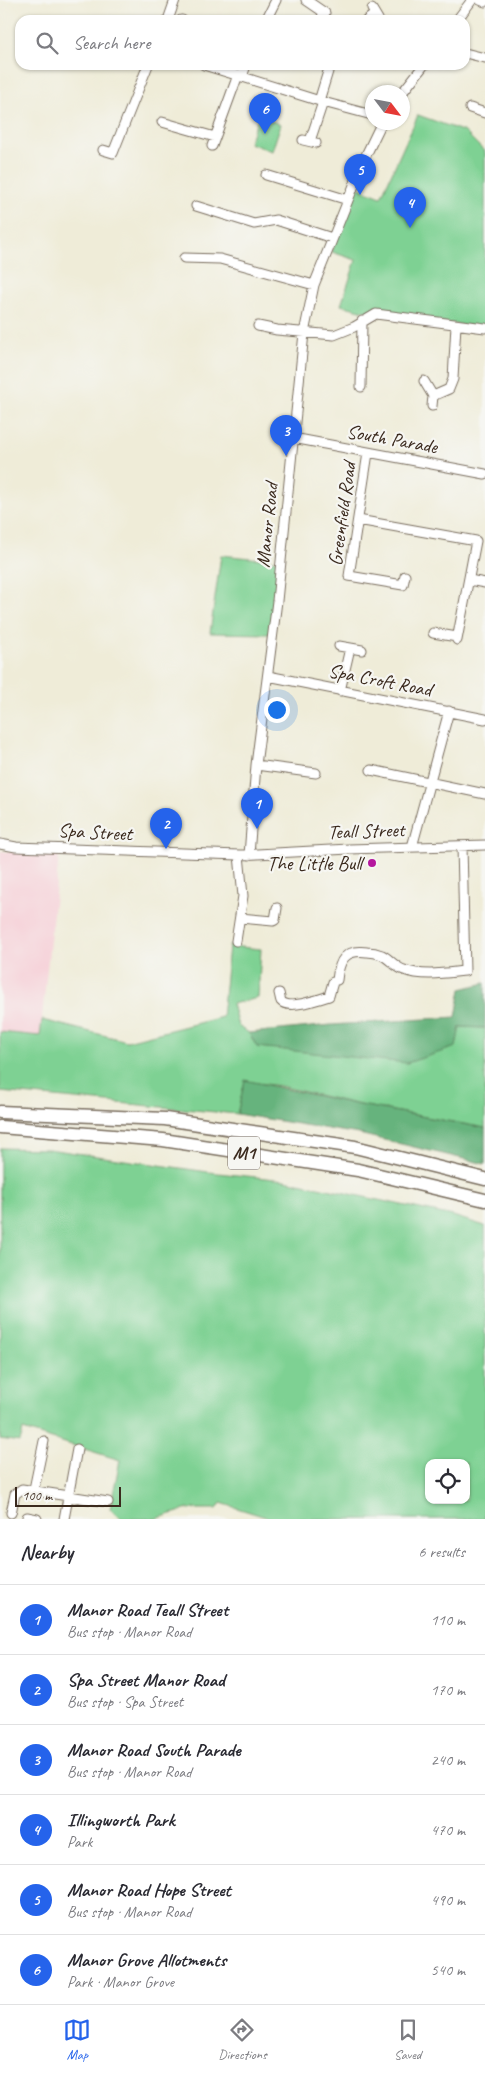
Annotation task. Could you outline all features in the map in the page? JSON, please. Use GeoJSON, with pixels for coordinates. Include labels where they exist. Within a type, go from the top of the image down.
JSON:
{"type":"FeatureCollection","features":[{"type":"Feature","properties":{"kind":"highway","name":"M1"},"geometry":{"type":"LineString","coordinates":[[0,1112],[165,1118],[355,1147],[485,1179]]}},
{"type":"Feature","properties":{"kind":"highway","name":"M1"},"geometry":{"type":"LineString","coordinates":[[0,1127],[173,1142],[358,1170],[485,1200]]}},
{"type":"Feature","properties":{"kind":"street"},"geometry":{"type":"LineString","coordinates":[[170,15],[175,0]]}},
{"type":"Feature","properties":{"kind":"street"},"geometry":{"type":"LineString","coordinates":[[268,15],[276,0]]}},
{"type":"Feature","properties":{"kind":"street"},"geometry":{"type":"LineString","coordinates":[[306,0],[324,15]]}},
{"type":"Feature","properties":{"kind":"street"},"geometry":{"type":"LineString","coordinates":[[461,15],[472,0]]}},
{"type":"Feature","properties":{"kind":"street"},"geometry":{"type":"LineString","coordinates":[[480,0],[485,2]]}},
{"type":"Feature","properties":{"kind":"street"},"geometry":{"type":"LineString","coordinates":[[470,54],[485,58]]}},
{"type":"Feature","properties":{"kind":"street"},"geometry":{"type":"LineString","coordinates":[[103,150],[113,153],[146,70]]}},
{"type":"Feature","properties":{"kind":"street"},"geometry":{"type":"LineString","coordinates":[[220,70],[365,113]]}},
{"type":"Feature","properties":{"kind":"street"},"geometry":{"type":"LineString","coordinates":[[212,146],[243,70]]}},
{"type":"Feature","properties":{"kind":"street"},"geometry":{"type":"LineString","coordinates":[[310,141],[329,70]]}},
{"type":"Feature","properties":{"kind":"street"},"geometry":{"type":"LineString","coordinates":[[408,85],[420,70]]}},
{"type":"Feature","properties":{"kind":"street"},"geometry":{"type":"LineString","coordinates":[[470,108],[485,113]]}},
{"type":"Feature","properties":{"kind":"street"},"geometry":{"type":"LineString","coordinates":[[167,134],[166,123],[215,136]]}},
{"type":"Feature","properties":{"kind":"street","name":"Manor Road"},"geometry":{"type":"LineString","coordinates":[[236,941],[243,896],[244,855],[268,676],[304,334],[314,285],[379,130]]}},
{"type":"Feature","properties":{"kind":"street"},"geometry":{"type":"LineString","coordinates":[[266,175],[348,200]]}},
{"type":"Feature","properties":{"kind":"street"},"geometry":{"type":"LineString","coordinates":[[196,206],[254,224],[276,220],[332,238]]}},
{"type":"Feature","properties":{"kind":"street"},"geometry":{"type":"LineString","coordinates":[[184,258],[220,258],[314,285]]}},
{"type":"Feature","properties":{"kind":"street"},"geometry":{"type":"LineString","coordinates":[[258,326],[304,334],[334,335],[344,332],[376,314],[485,328]]}},
{"type":"Feature","properties":{"kind":"street"},"geometry":{"type":"LineString","coordinates":[[362,321],[362,388]]}},
{"type":"Feature","properties":{"kind":"street"},"geometry":{"type":"LineString","coordinates":[[433,396],[449,389],[453,379],[456,325]]}},
{"type":"Feature","properties":{"kind":"street"},"geometry":{"type":"LineString","coordinates":[[424,382],[433,396],[432,406]]}},
{"type":"Feature","properties":{"kind":"street","name":"South Parade"},"geometry":{"type":"LineString","coordinates":[[293,438],[485,474]]}},
{"type":"Feature","properties":{"kind":"street","name":"Greenfield Road"},"geometry":{"type":"LineString","coordinates":[[368,453],[349,576],[403,586],[405,576]]}},
{"type":"Feature","properties":{"kind":"street"},"geometry":{"type":"LineString","coordinates":[[358,520],[476,541],[457,638],[433,633]]}},
{"type":"Feature","properties":{"kind":"street"},"geometry":{"type":"LineString","coordinates":[[468,580],[485,583]]}},
{"type":"Feature","properties":{"kind":"street"},"geometry":{"type":"LineString","coordinates":[[340,646],[362,650]]}},
{"type":"Feature","properties":{"kind":"street"},"geometry":{"type":"LineString","coordinates":[[340,692],[350,648]]}},
{"type":"Feature","properties":{"kind":"street","name":"Spa Croft Road"},"geometry":{"type":"LineString","coordinates":[[268,676],[340,692],[485,719]]}},
{"type":"Feature","properties":{"kind":"street"},"geometry":{"type":"LineString","coordinates":[[412,847],[449,711]]}},
{"type":"Feature","properties":{"kind":"street"},"geometry":{"type":"LineString","coordinates":[[256,765],[316,773]]}},
{"type":"Feature","properties":{"kind":"street"},"geometry":{"type":"LineString","coordinates":[[371,770],[485,794]]}},
{"type":"Feature","properties":{"kind":"street","name":"Spa Street"},"geometry":{"type":"LineString","coordinates":[[0,844],[16,847],[244,855]]}},
{"type":"Feature","properties":{"kind":"street"},"geometry":{"type":"LineString","coordinates":[[279,993],[281,1001],[286,1005],[329,996],[336,982],[338,968],[343,957],[351,951],[380,954],[404,970],[426,974],[465,971],[461,927],[462,846]]}},
{"type":"Feature","properties":{"kind":"street","name":"Teall Street"},"geometry":{"type":"LineString","coordinates":[[244,855],[412,847],[485,846]]}},
{"type":"Feature","properties":{"kind":"street"},"geometry":{"type":"LineString","coordinates":[[240,918],[278,922],[277,908]]}},
{"type":"Feature","properties":{"kind":"street"},"geometry":{"type":"LineString","coordinates":[[34,1489],[44,1441]]}},
{"type":"Feature","properties":{"kind":"street"},"geometry":{"type":"LineString","coordinates":[[64,1519],[77,1449]]}},
{"type":"Feature","properties":{"kind":"street"},"geometry":{"type":"LineString","coordinates":[[11,1513],[18,1491],[34,1489],[108,1502]]}},
{"type":"Feature","properties":{"kind":"street"},"geometry":{"type":"LineString","coordinates":[[27,1517],[38,1519]]}},
{"type":"Feature","properties":{"kind":"shaded area"},"geometry":{"type":"Polygon","coordinates":[[[0,851],[59,856],[40,1036],[0,1032],[0,851]]]}},
{"type":"Feature","properties":{"kind":"green space"},"geometry":{"type":"Polygon","coordinates":[[[418,115],[465,132],[485,152],[485,328],[376,314],[341,305],[356,260],[332,252],[354,186],[381,197],[418,115]]]}},
{"type":"Feature","properties":{"kind":"green space"},"geometry":{"type":"Polygon","coordinates":[[[258,117],[281,124],[272,151],[249,143],[258,117]]]}},
{"type":"Feature","properties":{"kind":"green space"},"geometry":{"type":"Polygon","coordinates":[[[221,555],[281,561],[271,634],[210,633],[221,555]]]}},
{"type":"Feature","properties":{"kind":"green space"},"geometry":{"type":"Polygon","coordinates":[[[229,946],[261,949],[258,998],[232,1004],[238,1026],[249,1033],[257,1047],[292,1050],[460,1027],[485,1028],[485,1128],[355,1104],[280,1086],[245,1081],[237,1114],[0,1092],[0,1032],[40,1036],[42,1020],[127,1041],[222,1017],[229,946]]]}},
{"type":"Feature","properties":{"kind":"green space"},"geometry":{"type":"Polygon","coordinates":[[[485,983],[485,1028],[460,1027],[456,1047],[407,1063],[257,1047],[249,1033],[331,1025],[456,1017],[461,989],[485,983]]]}},
{"type":"Feature","properties":{"kind":"green space"},"geometry":{"type":"Polygon","coordinates":[[[245,1080],[355,1104],[485,1128],[485,1164],[359,1134],[237,1114],[245,1080]]]}},
{"type":"Feature","properties":{"kind":"green space"},"geometry":{"type":"Polygon","coordinates":[[[0,1148],[48,1149],[208,1172],[285,1180],[453,1216],[485,1226],[485,1519],[272,1519],[221,1503],[217,1509],[188,1509],[155,1519],[122,1519],[110,1509],[120,1460],[23,1430],[20,1442],[0,1439],[0,1148]]]}},
{"type":"Feature","properties":{"kind":"place","name":"Manor Grove Allotments"},"geometry":{"type":"Point","coordinates":[265,134]}},
{"type":"Feature","properties":{"kind":"place","name":"Manor Road Hope Street"},"geometry":{"type":"Point","coordinates":[360,195]}},
{"type":"Feature","properties":{"kind":"place","name":"Illingworth Park"},"geometry":{"type":"Point","coordinates":[410,228]}},
{"type":"Feature","properties":{"kind":"place","name":"Manor Road South Parade"},"geometry":{"type":"Point","coordinates":[286,456]}},
{"type":"Feature","properties":{"kind":"place","name":"Manor Road Teall Street"},"geometry":{"type":"Point","coordinates":[257,829]}},
{"type":"Feature","properties":{"kind":"place","name":"Spa Street Manor Road"},"geometry":{"type":"Point","coordinates":[166,849]}},
{"type":"Feature","properties":{"kind":"place","name":"The Little Bull"},"geometry":{"type":"Point","coordinates":[372,863]}}]}
